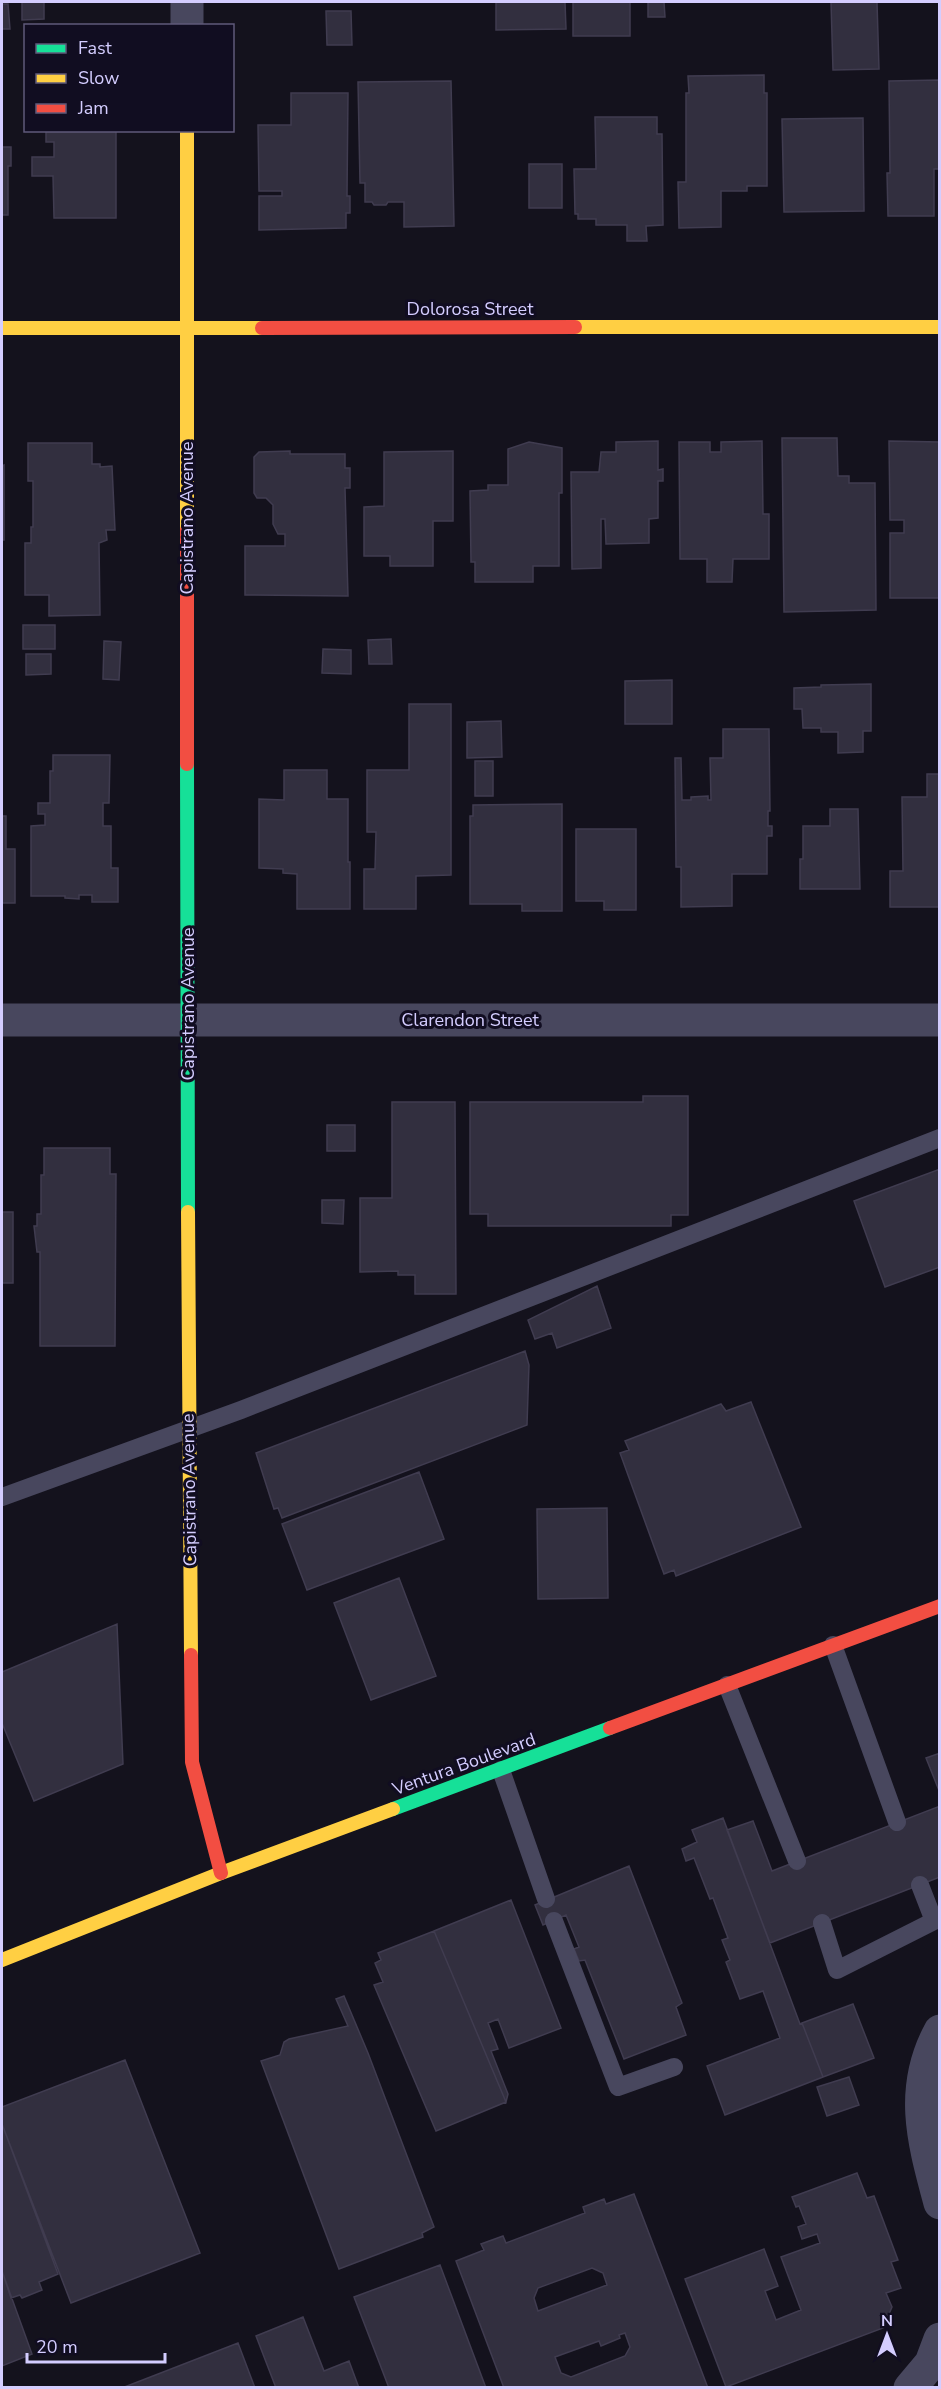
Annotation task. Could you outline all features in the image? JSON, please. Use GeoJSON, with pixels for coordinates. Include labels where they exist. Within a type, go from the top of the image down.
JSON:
{"type":"FeatureCollection","features":[{"type":"Feature","properties":{"kind":"street"},"geometry":{"type":"LineString","coordinates":[[188,2],[188,24]]}},
{"type":"Feature","properties":{"kind":"street","name":"Capistrano Avenue"},"geometry":{"type":"LineString","coordinates":[[188,132],[188,1428],[192,1762],[221,1873]]}},
{"type":"Feature","properties":{"kind":"street","name":"Dolorosa Street"},"geometry":{"type":"LineString","coordinates":[[2,328],[939,327]]}},
{"type":"Feature","properties":{"kind":"street","name":"Clarendon Street"},"geometry":{"type":"LineString","coordinates":[[2,1020],[939,1020]]}},
{"type":"Feature","properties":{"kind":"street","name":"Ventura Boulevard"},"geometry":{"type":"LineString","coordinates":[[2,1959],[221,1873],[939,1606]]}},
{"type":"Feature","properties":{"kind":"street"},"geometry":{"type":"LineString","coordinates":[[939,2031],[930,2048],[922,2079],[922,2130],[939,2203]]}},
{"type":"Feature","properties":{"kind":"street"},"geometry":{"type":"LineString","coordinates":[[910,2388],[931,2363],[939,2339]]}},
{"type":"Feature","properties":{"kind":"lane"},"geometry":{"type":"LineString","coordinates":[[2,1497],[241,1410],[939,1138]]}},
{"type":"Feature","properties":{"kind":"lane"},"geometry":{"type":"LineString","coordinates":[[833,1645],[897,1822]]}},
{"type":"Feature","properties":{"kind":"lane"},"geometry":{"type":"LineString","coordinates":[[727,1685],[797,1861]]}},
{"type":"Feature","properties":{"kind":"lane"},"geometry":{"type":"LineString","coordinates":[[501,1770],[546,1899]]}},
{"type":"Feature","properties":{"kind":"lane"},"geometry":{"type":"LineString","coordinates":[[822,1923],[837,1970],[934,1921],[920,1885]]}},
{"type":"Feature","properties":{"kind":"lane"},"geometry":{"type":"LineString","coordinates":[[554,1921],[618,2086],[674,2067]]}},
{"type":"Feature","properties":{"kind":"building"},"geometry":{"type":"Polygon","coordinates":[[[22,2],[44,2],[44,19],[22,20],[22,2]]]}},
{"type":"Feature","properties":{"kind":"building"},"geometry":{"type":"Polygon","coordinates":[[[496,2],[565,2],[566,29],[496,30],[496,2]]]}},
{"type":"Feature","properties":{"kind":"building"},"geometry":{"type":"Polygon","coordinates":[[[573,2],[630,2],[630,36],[573,36],[573,2]]]}},
{"type":"Feature","properties":{"kind":"building"},"geometry":{"type":"Polygon","coordinates":[[[648,2],[664,2],[665,17],[648,17],[648,2]]]}},
{"type":"Feature","properties":{"kind":"building"},"geometry":{"type":"Polygon","coordinates":[[[831,2],[877,2],[879,69],[833,70],[831,2]]]}},
{"type":"Feature","properties":{"kind":"building"},"geometry":{"type":"Polygon","coordinates":[[[2,4],[8,4],[10,29],[2,29],[2,4]]]}},
{"type":"Feature","properties":{"kind":"building"},"geometry":{"type":"Polygon","coordinates":[[[326,11],[351,11],[352,45],[327,45],[326,11]]]}},
{"type":"Feature","properties":{"kind":"building"},"geometry":{"type":"Polygon","coordinates":[[[764,75],[764,93],[767,93],[767,186],[747,186],[747,191],[721,191],[721,227],[679,228],[678,182],[686,182],[688,76],[764,75]]]}},
{"type":"Feature","properties":{"kind":"building"},"geometry":{"type":"Polygon","coordinates":[[[940,80],[940,169],[934,169],[934,216],[888,216],[889,81],[940,80]]]}},
{"type":"Feature","properties":{"kind":"building"},"geometry":{"type":"Polygon","coordinates":[[[451,81],[454,226],[404,227],[404,202],[374,205],[372,202],[365,202],[365,183],[360,183],[358,82],[451,81]]]}},
{"type":"Feature","properties":{"kind":"building"},"geometry":{"type":"Polygon","coordinates":[[[291,93],[348,93],[347,196],[350,196],[350,213],[346,213],[346,228],[259,230],[259,196],[282,196],[282,191],[259,191],[258,125],[291,125],[291,93]]]}},
{"type":"Feature","properties":{"kind":"building"},"geometry":{"type":"Polygon","coordinates":[[[595,117],[657,117],[657,134],[662,134],[663,225],[646,226],[647,241],[627,241],[627,225],[596,225],[596,219],[578,219],[578,214],[575,214],[574,169],[596,169],[595,117]]]}},
{"type":"Feature","properties":{"kind":"building"},"geometry":{"type":"Polygon","coordinates":[[[863,118],[864,211],[784,212],[782,119],[863,118]]]}},
{"type":"Feature","properties":{"kind":"building"},"geometry":{"type":"Polygon","coordinates":[[[46,132],[116,132],[116,218],[54,218],[53,176],[32,176],[32,157],[54,157],[54,142],[46,142],[46,132]]]}},
{"type":"Feature","properties":{"kind":"building"},"geometry":{"type":"Polygon","coordinates":[[[2,147],[11,147],[11,166],[8,166],[8,215],[2,215],[2,147]]]}},
{"type":"Feature","properties":{"kind":"building"},"geometry":{"type":"Polygon","coordinates":[[[529,164],[562,164],[562,208],[529,208],[529,164]]]}},
{"type":"Feature","properties":{"kind":"building"},"geometry":{"type":"Polygon","coordinates":[[[782,438],[837,438],[838,476],[849,476],[849,483],[875,483],[876,610],[784,612],[782,438]]]}},
{"type":"Feature","properties":{"kind":"building"},"geometry":{"type":"Polygon","coordinates":[[[658,441],[658,470],[663,469],[663,481],[658,481],[658,518],[649,519],[649,543],[606,544],[605,519],[601,519],[601,568],[572,569],[571,472],[599,472],[601,452],[616,452],[616,442],[658,441]]]}},
{"type":"Feature","properties":{"kind":"building"},"geometry":{"type":"Polygon","coordinates":[[[762,441],[763,514],[769,514],[769,559],[733,559],[732,582],[707,582],[707,559],[680,559],[679,442],[710,442],[710,452],[721,452],[721,442],[762,441]]]}},
{"type":"Feature","properties":{"kind":"building"},"geometry":{"type":"Polygon","coordinates":[[[889,441],[940,442],[940,598],[890,598],[890,533],[904,533],[904,520],[890,520],[889,441]]]}},
{"type":"Feature","properties":{"kind":"building"},"geometry":{"type":"Polygon","coordinates":[[[529,442],[562,448],[562,493],[559,493],[559,566],[533,566],[533,582],[475,582],[475,562],[471,562],[470,491],[488,490],[488,485],[508,485],[508,449],[529,442]]]}},
{"type":"Feature","properties":{"kind":"building"},"geometry":{"type":"Polygon","coordinates":[[[28,443],[92,443],[92,464],[100,464],[100,467],[112,466],[115,530],[106,530],[107,540],[99,543],[100,615],[49,616],[49,595],[25,595],[25,543],[31,543],[31,527],[33,527],[33,481],[28,481],[28,443]]]}},
{"type":"Feature","properties":{"kind":"building"},"geometry":{"type":"Polygon","coordinates":[[[290,451],[290,454],[345,454],[345,468],[350,468],[350,488],[345,488],[348,596],[245,595],[245,546],[285,546],[285,534],[278,534],[273,524],[273,505],[266,498],[257,498],[254,493],[254,457],[259,452],[290,451]]]}},
{"type":"Feature","properties":{"kind":"building"},"geometry":{"type":"Polygon","coordinates":[[[453,451],[453,521],[433,521],[433,566],[390,566],[390,556],[364,556],[364,507],[384,506],[384,452],[453,451]]]}},
{"type":"Feature","properties":{"kind":"building"},"geometry":{"type":"Polygon","coordinates":[[[4,465],[4,540],[2,540],[2,466],[4,465]]]}},
{"type":"Feature","properties":{"kind":"building"},"geometry":{"type":"Polygon","coordinates":[[[23,625],[55,625],[55,649],[23,649],[23,625]]]}},
{"type":"Feature","properties":{"kind":"building"},"geometry":{"type":"Polygon","coordinates":[[[391,639],[392,664],[369,664],[368,640],[391,639]]]}},
{"type":"Feature","properties":{"kind":"building"},"geometry":{"type":"Polygon","coordinates":[[[104,641],[121,642],[119,680],[103,679],[104,641]]]}},
{"type":"Feature","properties":{"kind":"building"},"geometry":{"type":"Polygon","coordinates":[[[323,649],[351,650],[351,674],[322,673],[323,649]]]}},
{"type":"Feature","properties":{"kind":"building"},"geometry":{"type":"Polygon","coordinates":[[[26,654],[51,654],[51,674],[26,675],[26,654]]]}},
{"type":"Feature","properties":{"kind":"building"},"geometry":{"type":"Polygon","coordinates":[[[672,680],[672,724],[625,724],[625,681],[672,680]]]}},
{"type":"Feature","properties":{"kind":"building"},"geometry":{"type":"Polygon","coordinates":[[[871,684],[871,731],[863,731],[863,752],[838,753],[838,732],[821,732],[821,728],[803,728],[802,709],[794,709],[794,688],[871,684]]]}},
{"type":"Feature","properties":{"kind":"building"},"geometry":{"type":"Polygon","coordinates":[[[409,704],[451,704],[451,875],[416,876],[416,909],[364,909],[364,869],[375,869],[376,832],[367,832],[367,770],[409,770],[409,704]]]}},
{"type":"Feature","properties":{"kind":"building"},"geometry":{"type":"Polygon","coordinates":[[[501,721],[502,757],[467,758],[467,722],[501,721]]]}},
{"type":"Feature","properties":{"kind":"building"},"geometry":{"type":"Polygon","coordinates":[[[723,729],[769,729],[770,811],[768,811],[768,826],[772,826],[772,836],[767,836],[767,874],[732,874],[732,906],[681,907],[681,867],[676,867],[675,758],[681,758],[682,800],[708,796],[708,800],[711,800],[710,758],[723,758],[723,729]]]}},
{"type":"Feature","properties":{"kind":"building"},"geometry":{"type":"Polygon","coordinates":[[[53,755],[110,755],[109,803],[103,803],[103,826],[111,826],[111,868],[118,868],[118,902],[92,902],[92,895],[79,895],[79,899],[65,898],[65,896],[31,896],[31,826],[45,825],[45,814],[38,814],[38,803],[50,803],[50,771],[53,771],[53,755]]]}},
{"type":"Feature","properties":{"kind":"building"},"geometry":{"type":"Polygon","coordinates":[[[475,761],[493,761],[493,796],[475,796],[475,761]]]}},
{"type":"Feature","properties":{"kind":"building"},"geometry":{"type":"Polygon","coordinates":[[[284,770],[327,770],[327,799],[348,799],[350,909],[297,909],[297,874],[283,873],[283,869],[259,868],[259,799],[284,800],[284,770]]]}},
{"type":"Feature","properties":{"kind":"building"},"geometry":{"type":"Polygon","coordinates":[[[927,774],[940,774],[940,907],[890,907],[890,871],[903,871],[902,797],[927,797],[927,774]]]}},
{"type":"Feature","properties":{"kind":"building"},"geometry":{"type":"Polygon","coordinates":[[[562,804],[562,911],[522,911],[522,904],[470,904],[470,816],[473,816],[473,805],[562,804]]]}},
{"type":"Feature","properties":{"kind":"building"},"geometry":{"type":"Polygon","coordinates":[[[830,809],[858,809],[860,889],[800,889],[803,826],[830,826],[830,809]]]}},
{"type":"Feature","properties":{"kind":"building"},"geometry":{"type":"Polygon","coordinates":[[[2,816],[6,816],[6,849],[15,849],[15,903],[2,903],[2,816]]]}},
{"type":"Feature","properties":{"kind":"building"},"geometry":{"type":"Polygon","coordinates":[[[576,829],[636,829],[636,910],[604,910],[604,901],[576,901],[576,829]]]}},
{"type":"Feature","properties":{"kind":"building"},"geometry":{"type":"Polygon","coordinates":[[[643,1096],[688,1096],[688,1215],[671,1215],[671,1226],[488,1226],[488,1214],[470,1214],[470,1102],[643,1102],[643,1096]]]}},
{"type":"Feature","properties":{"kind":"building"},"geometry":{"type":"Polygon","coordinates":[[[392,1102],[455,1102],[456,1294],[415,1294],[415,1275],[398,1275],[398,1271],[360,1272],[360,1198],[392,1198],[392,1102]]]}},
{"type":"Feature","properties":{"kind":"building"},"geometry":{"type":"Polygon","coordinates":[[[327,1125],[355,1125],[355,1151],[327,1151],[327,1125]]]}},
{"type":"Feature","properties":{"kind":"building"},"geometry":{"type":"Polygon","coordinates":[[[44,1148],[110,1148],[110,1174],[116,1174],[115,1346],[40,1346],[40,1252],[37,1252],[34,1226],[37,1226],[37,1214],[41,1214],[44,1148]]]}},
{"type":"Feature","properties":{"kind":"building"},"geometry":{"type":"Polygon","coordinates":[[[940,1169],[940,1267],[885,1287],[854,1201],[940,1169]]]}},
{"type":"Feature","properties":{"kind":"building"},"geometry":{"type":"Polygon","coordinates":[[[322,1200],[344,1200],[343,1224],[322,1223],[322,1200]]]}},
{"type":"Feature","properties":{"kind":"building"},"geometry":{"type":"Polygon","coordinates":[[[2,1212],[13,1212],[13,1283],[2,1283],[2,1212]]]}},
{"type":"Feature","properties":{"kind":"building"},"geometry":{"type":"Polygon","coordinates":[[[597,1286],[611,1328],[557,1348],[552,1333],[535,1339],[528,1320],[597,1286]]]}},
{"type":"Feature","properties":{"kind":"building"},"geometry":{"type":"Polygon","coordinates":[[[525,1351],[529,1365],[527,1425],[282,1518],[278,1508],[274,1509],[256,1453],[525,1351]]]}},
{"type":"Feature","properties":{"kind":"building"},"geometry":{"type":"Polygon","coordinates":[[[751,1402],[801,1527],[676,1576],[674,1570],[664,1574],[620,1453],[629,1450],[625,1441],[721,1404],[726,1411],[751,1402]]]}},
{"type":"Feature","properties":{"kind":"building"},"geometry":{"type":"Polygon","coordinates":[[[419,1472],[444,1539],[307,1590],[282,1524],[419,1472]]]}},
{"type":"Feature","properties":{"kind":"building"},"geometry":{"type":"Polygon","coordinates":[[[607,1508],[608,1598],[538,1599],[537,1509],[607,1508]]]}},
{"type":"Feature","properties":{"kind":"building"},"geometry":{"type":"Polygon","coordinates":[[[399,1578],[436,1676],[371,1700],[334,1603],[399,1578]]]}},
{"type":"Feature","properties":{"kind":"building"},"geometry":{"type":"Polygon","coordinates":[[[117,1624],[123,1764],[34,1801],[2,1723],[2,1672],[117,1624]]]}},
{"type":"Feature","properties":{"kind":"building"},"geometry":{"type":"Polygon","coordinates":[[[940,1753],[940,1793],[926,1758],[940,1753]]]}},
{"type":"Feature","properties":{"kind":"building"},"geometry":{"type":"Polygon","coordinates":[[[940,1806],[940,1877],[770,1943],[727,1830],[753,1821],[772,1871],[940,1806]]]}},
{"type":"Feature","properties":{"kind":"building"},"geometry":{"type":"Polygon","coordinates":[[[723,1818],[800,2024],[802,2023],[823,2077],[725,2115],[707,2066],[780,2038],[763,1991],[740,1999],[726,1962],[730,1960],[722,1940],[728,1938],[713,1898],[710,1899],[694,1858],[686,1861],[682,1849],[697,1842],[692,1830],[723,1818]]]}},
{"type":"Feature","properties":{"kind":"building"},"geometry":{"type":"Polygon","coordinates":[[[629,1866],[682,2003],[676,2007],[686,2035],[624,2059],[585,1960],[579,1961],[574,1949],[579,1947],[566,1915],[543,1925],[535,1905],[629,1866]]]}},
{"type":"Feature","properties":{"kind":"building"},"geometry":{"type":"Polygon","coordinates":[[[511,1900],[561,2028],[509,2048],[498,2019],[488,2023],[498,2049],[491,2051],[508,2094],[506,2102],[434,1931],[511,1900]]]}},
{"type":"Feature","properties":{"kind":"building"},"geometry":{"type":"Polygon","coordinates":[[[434,1931],[506,2102],[436,2131],[374,1985],[383,1982],[375,1963],[381,1960],[378,1953],[434,1931]]]}},
{"type":"Feature","properties":{"kind":"building"},"geometry":{"type":"Polygon","coordinates":[[[344,1996],[434,2227],[422,2233],[423,2237],[339,2269],[261,2061],[280,2055],[284,2042],[289,2039],[348,2026],[336,1999],[344,1996]]]}},
{"type":"Feature","properties":{"kind":"building"},"geometry":{"type":"Polygon","coordinates":[[[853,2004],[874,2058],[823,2077],[802,2023],[853,2004]]]}},
{"type":"Feature","properties":{"kind":"building"},"geometry":{"type":"Polygon","coordinates":[[[125,2060],[200,2253],[71,2303],[2,2124],[2,2107],[125,2060]]]}},
{"type":"Feature","properties":{"kind":"building"},"geometry":{"type":"Polygon","coordinates":[[[849,2077],[859,2105],[827,2116],[817,2087],[849,2077]]]}},
{"type":"Feature","properties":{"kind":"building"},"geometry":{"type":"Polygon","coordinates":[[[2,2124],[58,2274],[39,2282],[42,2290],[22,2298],[20,2295],[11,2298],[2,2271],[2,2124]]]}},
{"type":"Feature","properties":{"kind":"building"},"geometry":{"type":"Polygon","coordinates":[[[857,2173],[867,2198],[874,2196],[898,2260],[891,2262],[901,2288],[886,2293],[892,2307],[883,2328],[726,2387],[685,2279],[764,2249],[778,2286],[765,2291],[776,2320],[801,2310],[781,2257],[820,2243],[817,2234],[802,2239],[798,2227],[806,2224],[799,2206],[796,2207],[792,2197],[857,2173]]]}},
{"type":"Feature","properties":{"kind":"building"},"geometry":{"type":"Polygon","coordinates":[[[634,2194],[708,2388],[504,2388],[456,2261],[484,2250],[481,2244],[503,2236],[506,2243],[585,2213],[583,2207],[604,2199],[606,2204],[634,2194]],[[592,2268],[538,2288],[534,2298],[538,2311],[607,2285],[603,2273],[592,2268]],[[625,2333],[619,2335],[620,2338],[601,2346],[599,2341],[555,2357],[561,2373],[571,2377],[625,2356],[630,2347],[625,2333]]]}},
{"type":"Feature","properties":{"kind":"building"},"geometry":{"type":"Polygon","coordinates":[[[440,2265],[486,2388],[389,2388],[354,2297],[440,2265]]]}},
{"type":"Feature","properties":{"kind":"building"},"geometry":{"type":"Polygon","coordinates":[[[2,2271],[32,2354],[2,2366],[2,2271]]]}},
{"type":"Feature","properties":{"kind":"building"},"geometry":{"type":"Polygon","coordinates":[[[303,2317],[324,2371],[349,2361],[359,2388],[276,2388],[256,2336],[303,2317]]]}},
{"type":"Feature","properties":{"kind":"building"},"geometry":{"type":"Polygon","coordinates":[[[238,2343],[255,2388],[122,2388],[238,2343]]]}},
{"type":"Feature","properties":{"kind":"traffic: fast"},"geometry":{"type":"LineString","coordinates":[[187,764],[188,1212]]}},
{"type":"Feature","properties":{"kind":"traffic: fast"},"geometry":{"type":"LineString","coordinates":[[393,1809],[610,1728]]}},
{"type":"Feature","properties":{"kind":"traffic: slow"},"geometry":{"type":"LineString","coordinates":[[187,132],[187,530]]}},
{"type":"Feature","properties":{"kind":"traffic: slow"},"geometry":{"type":"LineString","coordinates":[[575,327],[940,327]]}},
{"type":"Feature","properties":{"kind":"traffic: slow"},"geometry":{"type":"LineString","coordinates":[[2,328],[262,328]]}},
{"type":"Feature","properties":{"kind":"traffic: slow"},"geometry":{"type":"LineString","coordinates":[[188,1212],[191,1655]]}},
{"type":"Feature","properties":{"kind":"traffic: slow"},"geometry":{"type":"LineString","coordinates":[[2,1960],[221,1873],[393,1809]]}},
{"type":"Feature","properties":{"kind":"traffic: jam"},"geometry":{"type":"LineString","coordinates":[[262,328],[575,327]]}},
{"type":"Feature","properties":{"kind":"traffic: jam"},"geometry":{"type":"LineString","coordinates":[[187,530],[187,764]]}},
{"type":"Feature","properties":{"kind":"traffic: jam"},"geometry":{"type":"LineString","coordinates":[[610,1728],[940,1606]]}},
{"type":"Feature","properties":{"kind":"traffic: jam"},"geometry":{"type":"LineString","coordinates":[[191,1655],[192,1762],[221,1873]]}}]}
